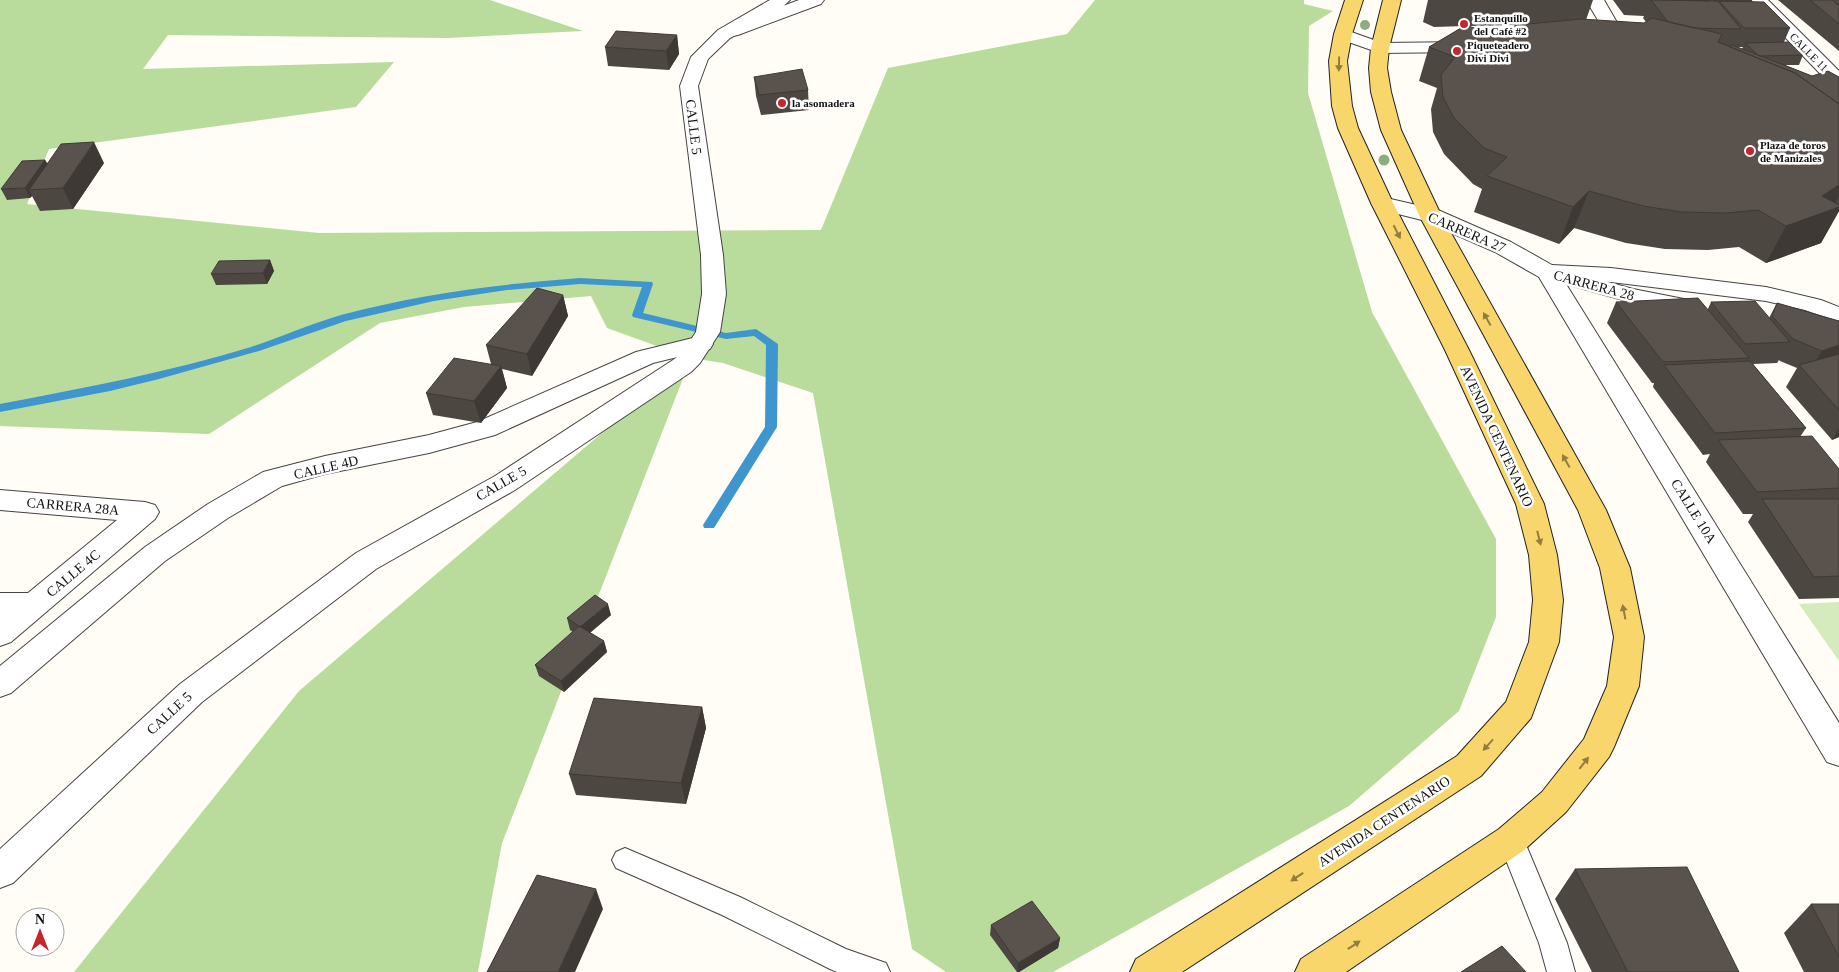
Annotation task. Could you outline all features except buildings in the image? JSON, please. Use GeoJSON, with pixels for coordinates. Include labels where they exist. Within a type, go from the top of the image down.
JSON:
{"type":"FeatureCollection","features":[{"type":"Feature","properties":{"kind":"main road","name":"AVENIDA CENTENARIO"},"geometry":{"type":"LineString","coordinates":[[1149,972],[1469,766],[1520,709],[1544,642],[1548,600],[1543,555],[1530,504],[1457,350],[1382,203],[1348,128],[1342,106],[1338,61],[1343,34],[1354,0]]}},
{"type":"Feature","properties":{"kind":"main road"},"geometry":{"type":"LineString","coordinates":[[1314,972],[1511,840],[1554,802],[1597,747],[1623,686],[1629,637],[1615,568],[1592,510],[1430,215],[1392,130],[1381,92],[1378,68],[1380,48],[1392,0]]}},
{"type":"Feature","properties":{"kind":"street","name":"CALLE 5"},"geometry":{"type":"LineString","coordinates":[[0,872],[190,693],[366,561],[505,483],[682,366],[701,344],[708,332],[714,294],[712,255],[689,86],[700,57],[724,34],[771,8],[781,0]]}},
{"type":"Feature","properties":{"kind":"street"},"geometry":{"type":"LineString","coordinates":[[724,34],[815,0]]}},
{"type":"Feature","properties":{"kind":"street"},"geometry":{"type":"LineString","coordinates":[[1595,0],[1630,48],[1601,46]]}},
{"type":"Feature","properties":{"kind":"street","name":"CALLE 11"},"geometry":{"type":"LineString","coordinates":[[1758,0],[1839,82]]}},
{"type":"Feature","properties":{"kind":"street"},"geometry":{"type":"LineString","coordinates":[[1343,34],[1380,48],[1484,47]]}},
{"type":"Feature","properties":{"kind":"street","name":"CARRERA 27"},"geometry":{"type":"LineString","coordinates":[[1382,203],[1430,215],[1503,247],[1547,272]]}},
{"type":"Feature","properties":{"kind":"street","name":"CARRERA 28"},"geometry":{"type":"LineString","coordinates":[[1547,272],[1611,275],[1766,294],[1813,305],[1839,315]]}},
{"type":"Feature","properties":{"kind":"street","name":"CARRERA 28"},"geometry":{"type":"LineString","coordinates":[[1547,272],[1630,295],[1708,310]]}},
{"type":"Feature","properties":{"kind":"street","name":"CALLE 10A"},"geometry":{"type":"LineString","coordinates":[[1547,272],[1791,670],[1839,752]]}},
{"type":"Feature","properties":{"kind":"street","name":"CALLE 4D"},"geometry":{"type":"LineString","coordinates":[[0,684],[155,554],[218,511],[274,480],[325,465],[429,444],[486,429],[645,357],[701,344]]}},
{"type":"Feature","properties":{"kind":"street","name":"CARRERA 28A"},"geometry":{"type":"LineString","coordinates":[[0,500],[145,512]]}},
{"type":"Feature","properties":{"kind":"street","name":"CALLE 4C"},"geometry":{"type":"LineString","coordinates":[[0,634],[145,512]]}},
{"type":"Feature","properties":{"kind":"street"},"geometry":{"type":"LineString","coordinates":[[0,604],[34,605]]}},
{"type":"Feature","properties":{"kind":"lane"},"geometry":{"type":"LineString","coordinates":[[1511,840],[1554,943],[1562,972]]}},
{"type":"Feature","properties":{"kind":"lane"},"geometry":{"type":"LineString","coordinates":[[625,860],[731,906],[840,960],[876,972]]}},
{"type":"Feature","properties":{"kind":"green space"},"geometry":{"type":"Polygon","coordinates":[[[0,0],[490,0],[583,31],[447,38],[168,35],[143,69],[394,62],[356,107],[49,149],[27,204],[319,233],[821,230],[888,68],[1067,34],[1095,0],[1304,0],[1304,4],[1333,11],[1309,26],[1308,93],[1372,312],[1496,539],[1496,617],[1459,711],[1349,806],[1053,972],[946,972],[912,949],[813,393],[723,363],[691,358],[502,843],[478,972],[74,972],[299,691],[690,358],[607,328],[591,296],[464,307],[380,323],[209,434],[0,426],[0,0]]]}},
{"type":"Feature","properties":{"kind":"green space"},"geometry":{"type":"Polygon","coordinates":[[[1839,602],[1839,661],[1799,604],[1839,602]]]}},
{"type":"Feature","properties":{"kind":"waterway"},"geometry":{"type":"LineString","coordinates":[[0,408],[110,387],[159,375],[255,349],[343,318],[434,298],[507,287],[580,281],[648,284],[637,315],[726,336],[756,332],[772,344],[771,427],[709,525]]}},
{"type":"Feature","properties":{"kind":"place","name":"Estanquillo del Café #2"},"geometry":{"type":"Point","coordinates":[1464,24]}},
{"type":"Feature","properties":{"kind":"place","name":"Piqueteadero Divi Divi"},"geometry":{"type":"Point","coordinates":[1457,51]}},
{"type":"Feature","properties":{"kind":"place","name":"la asomadera"},"geometry":{"type":"Point","coordinates":[782,103]}},
{"type":"Feature","properties":{"kind":"place","name":"Plaza de toros de Manizales"},"geometry":{"type":"Point","coordinates":[1750,151]}}]}
